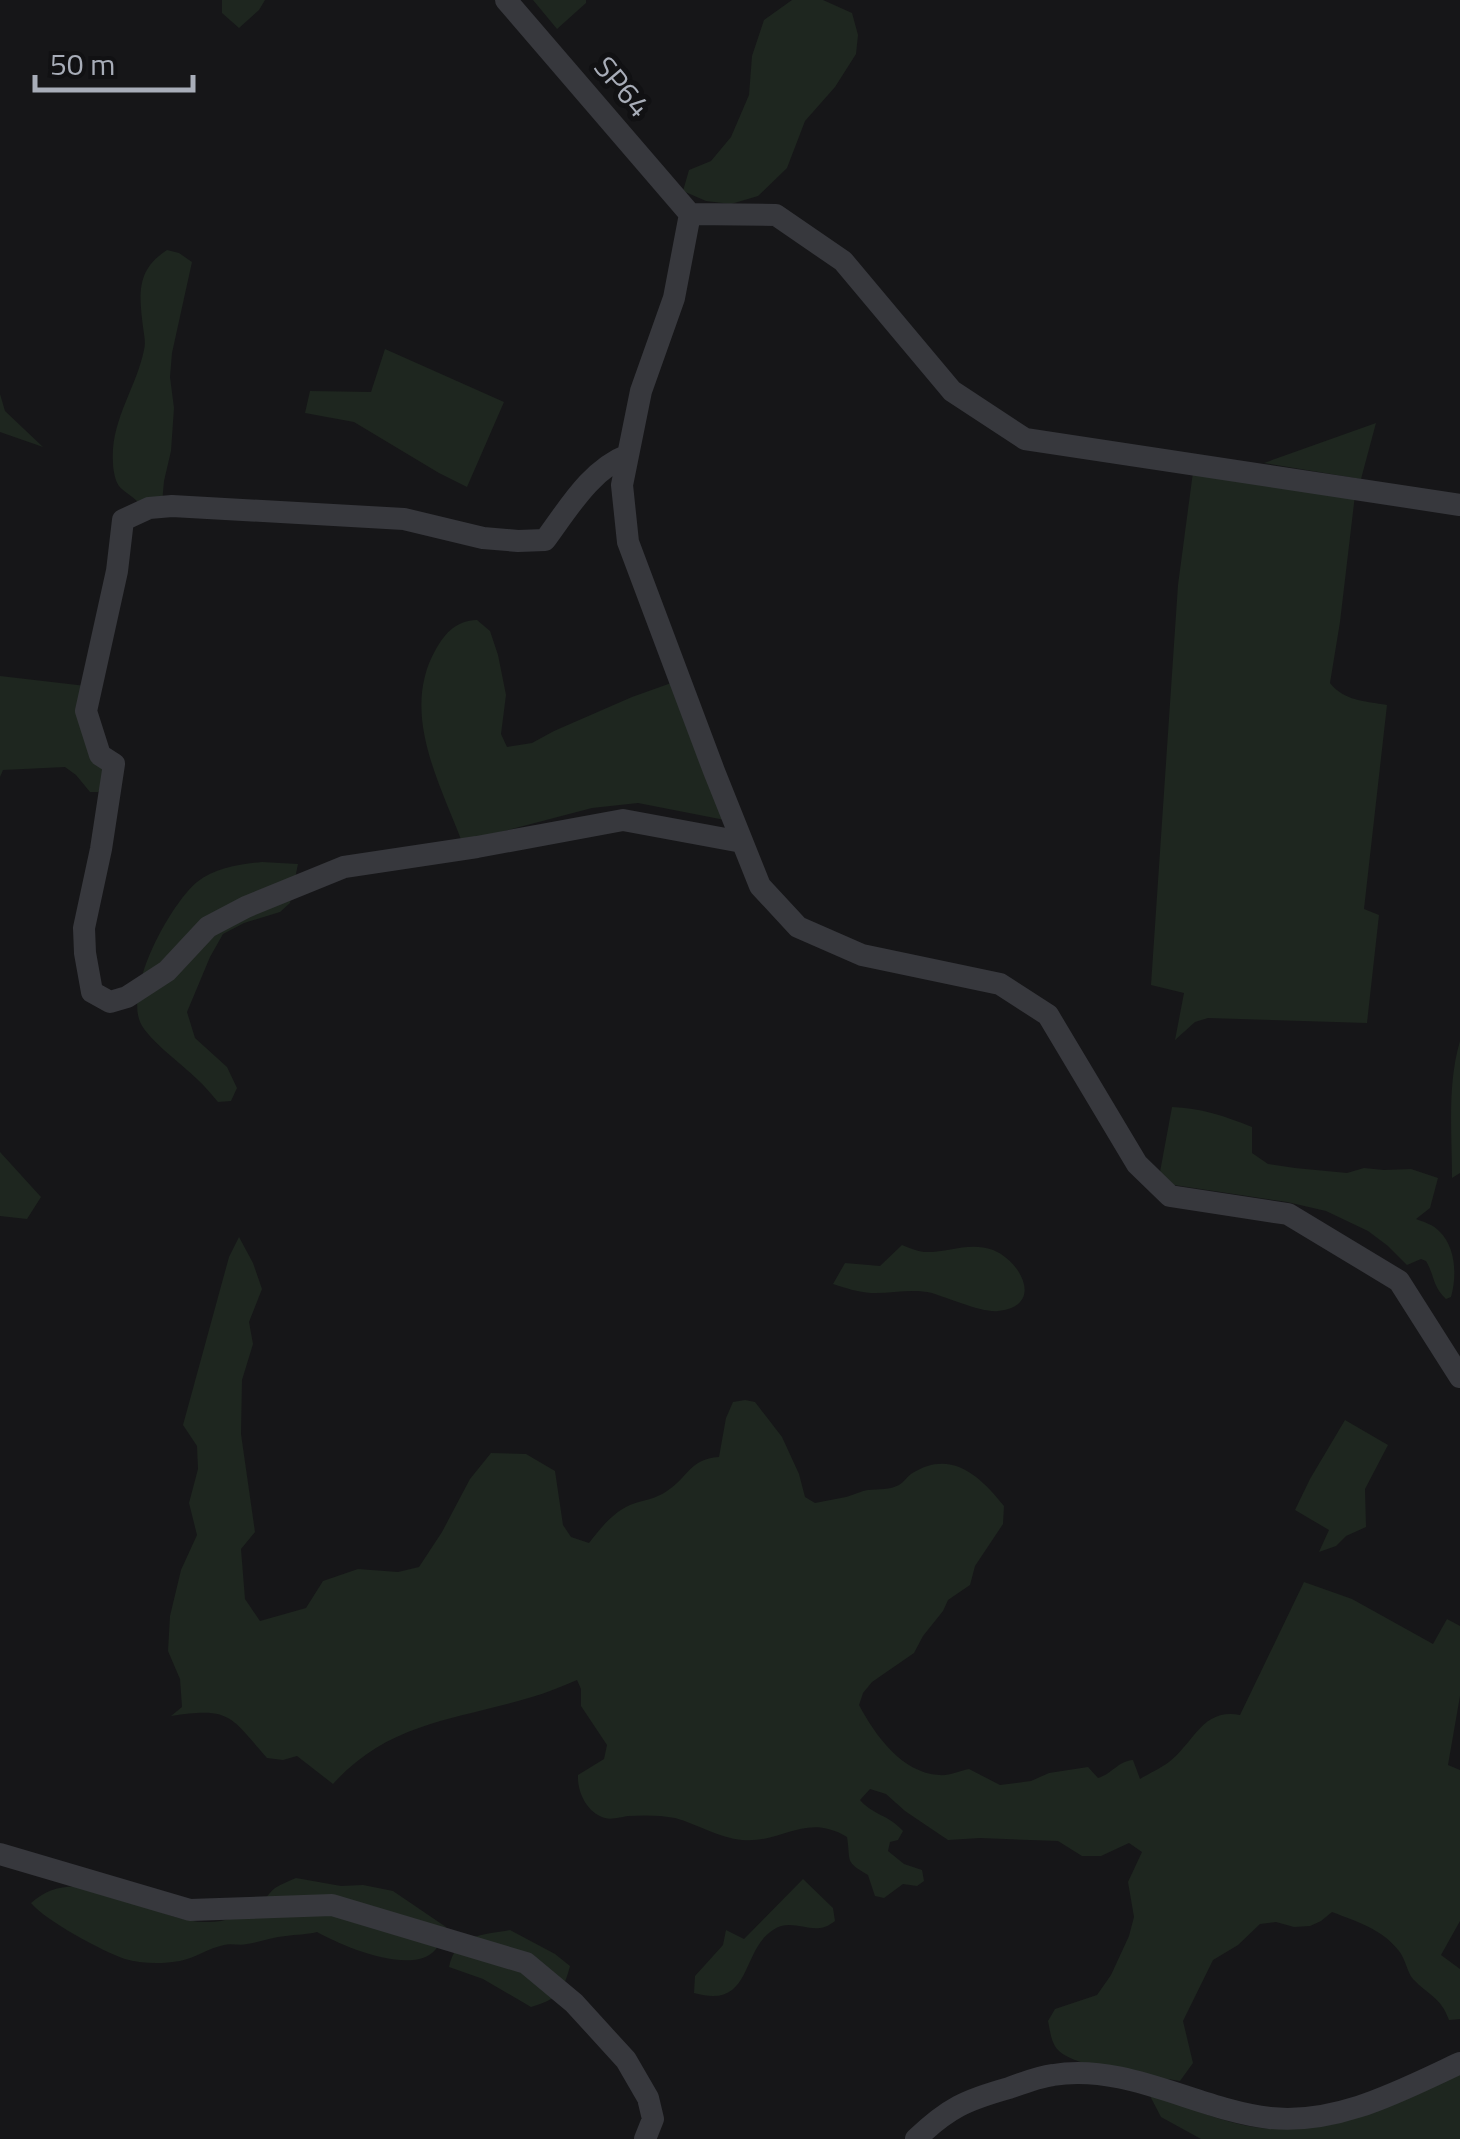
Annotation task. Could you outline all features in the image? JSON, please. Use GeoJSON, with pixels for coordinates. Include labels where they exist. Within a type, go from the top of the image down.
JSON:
{"type":"FeatureCollection","features":[{"type":"Feature","properties":{"kind":"street","name":"SP64"},"geometry":{"type":"LineString","coordinates":[[506,0],[690,214]]}},
{"type":"Feature","properties":{"kind":"street"},"geometry":{"type":"LineString","coordinates":[[1460,505],[1025,439],[952,391],[843,262],[776,215],[690,214],[674,298],[641,391],[622,485],[628,542],[742,842],[760,886],[798,927],[862,955],[1000,984],[1048,1015],[1138,1164],[1170,1196],[1288,1214],[1399,1281],[1460,1377]]}},
{"type":"Feature","properties":{"kind":"street"},"geometry":{"type":"LineString","coordinates":[[628,455],[608,463],[597,473],[544,540],[483,538],[404,519],[172,506],[149,508],[123,520],[117,571],[86,711],[100,755],[114,764],[84,928],[92,992],[110,1002],[127,998],[168,970],[208,926],[344,867],[623,820],[742,842]]}},
{"type":"Feature","properties":{"kind":"street"},"geometry":{"type":"LineString","coordinates":[[0,1854],[190,1910],[332,1905],[526,1963],[574,2003],[626,2060],[648,2098],[652,2120],[645,2139]]}},
{"type":"Feature","properties":{"kind":"street"},"geometry":{"type":"LineString","coordinates":[[916,2139],[964,2102],[1054,2074],[1102,2074],[1229,2110],[1272,2118],[1303,2118],[1344,2111],[1380,2099],[1460,2062]]}},
{"type":"Feature","properties":{"kind":"shaded area"},"geometry":{"type":"Polygon","coordinates":[[[222,0],[265,0],[239,28],[222,13],[222,0]]]}},
{"type":"Feature","properties":{"kind":"shaded area"},"geometry":{"type":"Polygon","coordinates":[[[533,0],[586,0],[586,3],[557,29],[533,0]]]}},
{"type":"Feature","properties":{"kind":"shaded area"},"geometry":{"type":"Polygon","coordinates":[[[792,0],[823,0],[852,13],[858,35],[856,54],[835,87],[805,121],[787,168],[758,196],[731,204],[706,201],[683,191],[689,170],[711,161],[731,137],[749,95],[752,56],[764,20],[792,0]]]}},
{"type":"Feature","properties":{"kind":"shaded area"},"geometry":{"type":"Polygon","coordinates":[[[167,250],[192,262],[172,353],[171,451],[161,515],[132,526],[137,501],[116,481],[113,448],[119,419],[145,347],[142,284],[150,266],[167,250]]]}},
{"type":"Feature","properties":{"kind":"shaded area"},"geometry":{"type":"Polygon","coordinates":[[[385,349],[504,402],[467,487],[354,422],[305,413],[310,391],[371,392],[385,349]]]}},
{"type":"Feature","properties":{"kind":"shaded area"},"geometry":{"type":"Polygon","coordinates":[[[0,394],[5,411],[43,447],[0,432],[0,394]]]}},
{"type":"Feature","properties":{"kind":"shaded area"},"geometry":{"type":"Polygon","coordinates":[[[1376,423],[1361,479],[1264,463],[1376,423]]]}},
{"type":"Feature","properties":{"kind":"shaded area"},"geometry":{"type":"Polygon","coordinates":[[[1193,472],[1355,495],[1330,683],[1348,697],[1387,705],[1364,909],[1379,915],[1367,1023],[1208,1018],[1195,1022],[1175,1040],[1184,993],[1151,985],[1178,585],[1193,472]]]}},
{"type":"Feature","properties":{"kind":"shaded area"},"geometry":{"type":"Polygon","coordinates":[[[477,620],[490,631],[498,655],[506,695],[501,734],[507,747],[532,743],[674,682],[730,821],[638,803],[592,808],[462,842],[427,746],[422,697],[426,673],[444,637],[457,625],[477,620]]]}},
{"type":"Feature","properties":{"kind":"shaded area"},"geometry":{"type":"Polygon","coordinates":[[[0,676],[86,686],[103,763],[103,787],[98,792],[90,792],[65,767],[3,770],[0,777],[0,676]]]}},
{"type":"Feature","properties":{"kind":"shaded area"},"geometry":{"type":"Polygon","coordinates":[[[262,862],[298,864],[290,903],[280,912],[223,934],[187,1012],[195,1038],[227,1067],[237,1088],[231,1101],[218,1102],[142,1026],[137,1004],[140,986],[154,946],[186,893],[204,877],[220,870],[262,862]]]}},
{"type":"Feature","properties":{"kind":"shaded area"},"geometry":{"type":"Polygon","coordinates":[[[1460,1041],[1460,1173],[1452,1178],[1452,1092],[1460,1041]]]}},
{"type":"Feature","properties":{"kind":"shaded area"},"geometry":{"type":"Polygon","coordinates":[[[1172,1107],[1212,1113],[1252,1127],[1252,1153],[1268,1164],[1347,1173],[1364,1168],[1411,1169],[1438,1178],[1430,1208],[1416,1219],[1437,1229],[1449,1245],[1454,1271],[1451,1297],[1446,1299],[1438,1290],[1426,1261],[1407,1265],[1368,1231],[1326,1211],[1174,1185],[1160,1172],[1172,1107]]]}},
{"type":"Feature","properties":{"kind":"shaded area"},"geometry":{"type":"Polygon","coordinates":[[[0,1152],[41,1197],[27,1219],[0,1216],[0,1152]]]}},
{"type":"Feature","properties":{"kind":"shaded area"},"geometry":{"type":"Polygon","coordinates":[[[239,1237],[262,1289],[249,1322],[253,1344],[242,1380],[241,1434],[255,1532],[241,1549],[245,1599],[260,1621],[306,1608],[323,1581],[358,1569],[398,1572],[419,1567],[470,1479],[491,1453],[526,1454],[555,1471],[563,1525],[571,1537],[589,1543],[624,1508],[663,1494],[701,1461],[719,1457],[733,1402],[745,1400],[755,1402],[782,1437],[805,1497],[815,1503],[896,1487],[911,1474],[939,1464],[964,1469],[975,1476],[1004,1506],[1003,1524],[975,1566],[970,1585],[948,1600],[914,1653],[872,1682],[859,1705],[891,1750],[926,1773],[943,1775],[969,1769],[1000,1785],[1088,1767],[1098,1778],[1133,1760],[1140,1779],[1169,1762],[1207,1722],[1227,1714],[1240,1715],[1304,1582],[1352,1599],[1433,1644],[1447,1619],[1460,1626],[1460,1696],[1448,1765],[1460,1770],[1460,1921],[1441,1955],[1460,1969],[1460,2019],[1449,2020],[1438,2001],[1413,1979],[1401,1954],[1385,1937],[1332,1912],[1310,1926],[1260,1924],[1238,1945],[1213,1960],[1183,2021],[1193,2063],[1180,2081],[1097,2067],[1058,2050],[1048,2021],[1055,2009],[1097,1995],[1129,1936],[1134,1917],[1128,1882],[1142,1852],[1129,1843],[1101,1856],[1082,1856],[1058,1841],[948,1840],[886,1794],[870,1789],[860,1800],[903,1831],[898,1840],[890,1842],[888,1851],[904,1864],[922,1870],[924,1881],[917,1886],[903,1884],[884,1898],[875,1896],[868,1875],[852,1863],[847,1837],[832,1830],[806,1828],[769,1838],[742,1840],[669,1817],[605,1818],[588,1807],[579,1788],[578,1775],[604,1759],[607,1745],[581,1706],[577,1680],[401,1735],[355,1763],[333,1784],[297,1756],[283,1760],[267,1758],[228,1718],[206,1713],[171,1716],[182,1707],[180,1679],[168,1651],[170,1616],[181,1570],[197,1535],[189,1503],[198,1469],[197,1446],[183,1425],[229,1257],[239,1237]]]}},
{"type":"Feature","properties":{"kind":"shaded area"},"geometry":{"type":"Polygon","coordinates":[[[902,1245],[924,1252],[975,1247],[993,1250],[1019,1273],[1024,1283],[1021,1301],[992,1311],[932,1293],[871,1293],[833,1284],[845,1263],[880,1266],[902,1245]]]}},
{"type":"Feature","properties":{"kind":"shaded area"},"geometry":{"type":"Polygon","coordinates":[[[1345,1420],[1388,1445],[1365,1489],[1366,1527],[1319,1552],[1329,1530],[1295,1510],[1345,1420]]]}},
{"type":"Feature","properties":{"kind":"shaded area"},"geometry":{"type":"Polygon","coordinates":[[[296,1878],[393,1891],[446,1927],[436,1949],[426,1957],[412,1960],[378,1956],[317,1932],[224,1945],[180,1961],[145,1963],[89,1943],[31,1903],[51,1890],[72,1886],[95,1889],[186,1920],[216,1922],[245,1912],[275,1888],[296,1878]]]}},
{"type":"Feature","properties":{"kind":"shaded area"},"geometry":{"type":"Polygon","coordinates":[[[803,1879],[833,1908],[835,1921],[822,1928],[791,1925],[773,1930],[755,1951],[736,1986],[713,1996],[694,1993],[695,1976],[723,1945],[726,1930],[744,1939],[803,1879]]]}},
{"type":"Feature","properties":{"kind":"shaded area"},"geometry":{"type":"Polygon","coordinates":[[[510,1930],[570,1966],[562,1988],[548,2001],[531,2007],[483,1979],[449,1967],[452,1956],[464,1942],[510,1930]]]}},
{"type":"Feature","properties":{"kind":"shaded area"},"geometry":{"type":"Polygon","coordinates":[[[1460,2074],[1460,2139],[1201,2139],[1161,2117],[1149,2094],[1233,2123],[1287,2129],[1364,2115],[1460,2074]]]}}]}
